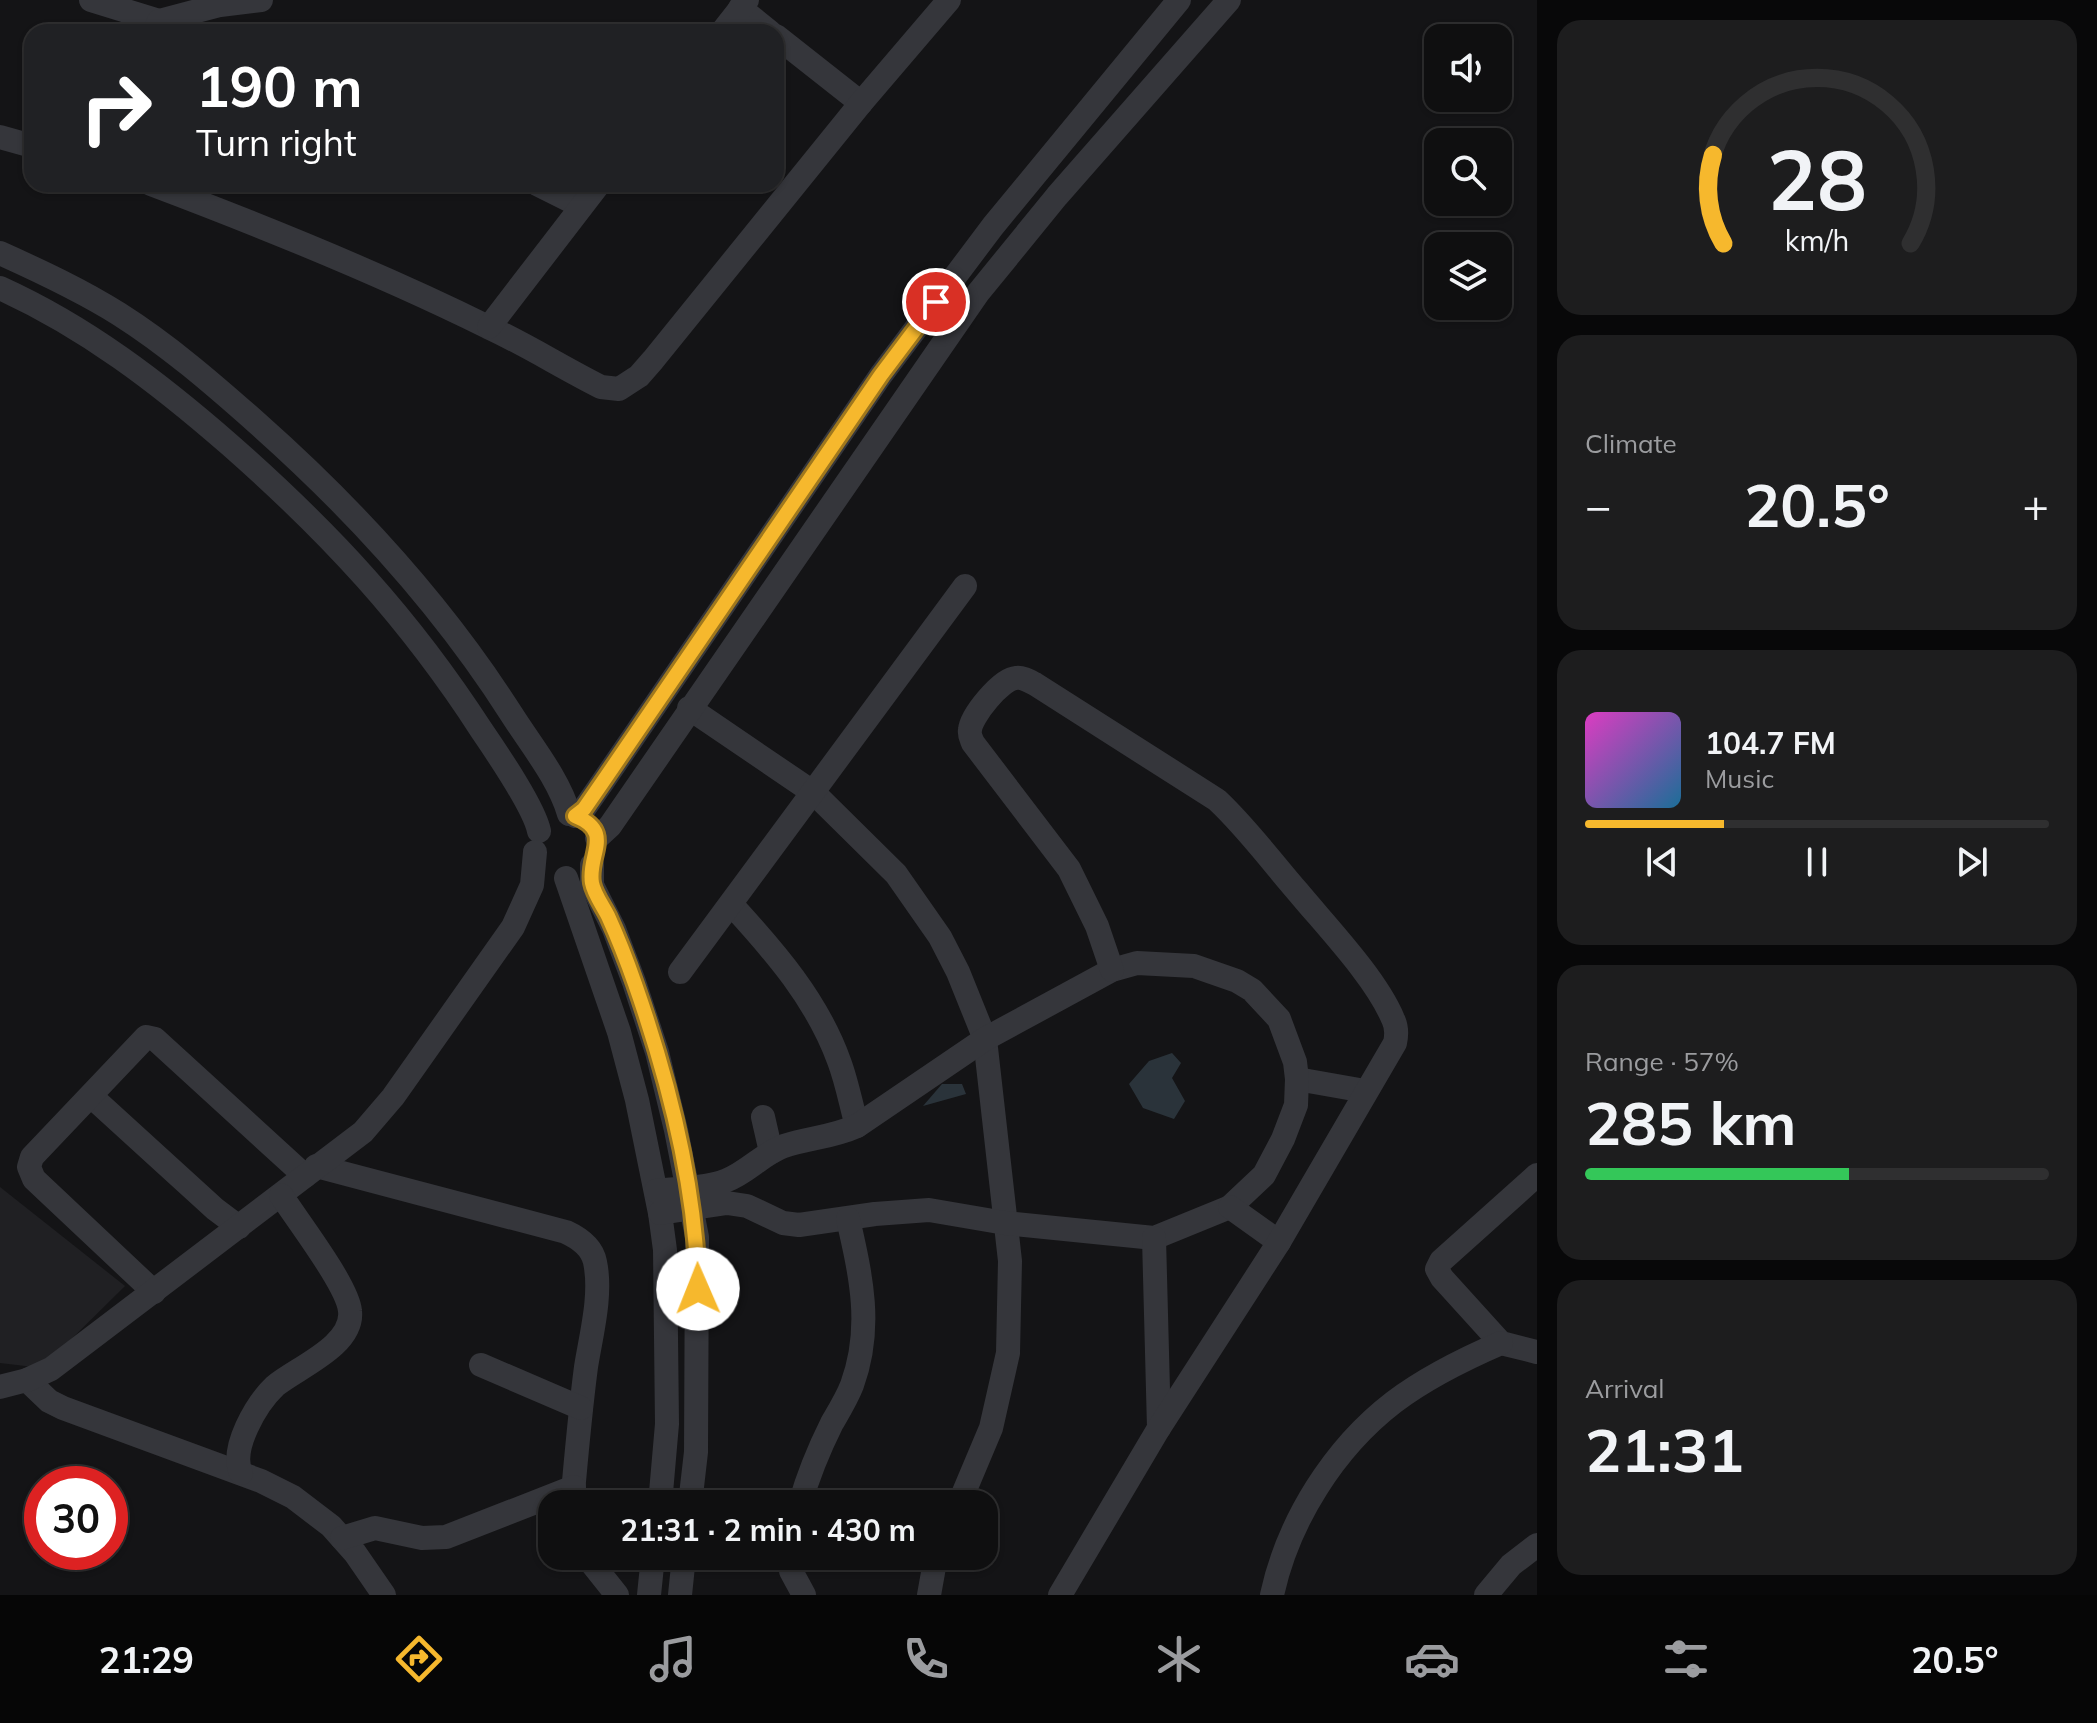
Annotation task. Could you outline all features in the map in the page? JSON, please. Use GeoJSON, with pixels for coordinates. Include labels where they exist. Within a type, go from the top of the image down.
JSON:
{"type":"FeatureCollection","features":[{"type":"Feature","properties":{"kind":"street"},"geometry":{"type":"LineString","coordinates":[[91,0],[152,24]]}},
{"type":"Feature","properties":{"kind":"street"},"geometry":{"type":"LineString","coordinates":[[163,24],[220,5],[261,0]]}},
{"type":"Feature","properties":{"kind":"street"},"geometry":{"type":"LineString","coordinates":[[172,192],[255,223],[489,327],[601,387],[619,389],[639,376],[949,0]]}},
{"type":"Feature","properties":{"kind":"street"},"geometry":{"type":"LineString","coordinates":[[0,1387],[51,1369],[363,1132],[393,1097],[513,927],[532,885],[537,841],[551,818],[572,815],[584,809],[881,375],[993,226],[1179,0]]}},
{"type":"Feature","properties":{"kind":"street"},"geometry":{"type":"LineString","coordinates":[[597,838],[610,826],[978,293],[1057,196],[1229,0]]}},
{"type":"Feature","properties":{"kind":"street"},"geometry":{"type":"LineString","coordinates":[[728,24],[744,4],[763,24]]}},
{"type":"Feature","properties":{"kind":"street"},"geometry":{"type":"LineString","coordinates":[[784,42],[861,103]]}},
{"type":"Feature","properties":{"kind":"street"},"geometry":{"type":"LineString","coordinates":[[0,137],[24,144]]}},
{"type":"Feature","properties":{"kind":"street"},"geometry":{"type":"LineString","coordinates":[[553,192],[581,206]]}},
{"type":"Feature","properties":{"kind":"street"},"geometry":{"type":"LineString","coordinates":[[489,327],[592,192]]}},
{"type":"Feature","properties":{"kind":"street"},"geometry":{"type":"LineString","coordinates":[[0,253],[119,314],[220,390],[327,489],[406,572],[485,672],[572,815],[589,824],[597,838],[598,852],[592,865],[592,885],[614,929],[657,1052],[697,1237],[696,1452],[692,1490]]}},
{"type":"Feature","properties":{"kind":"street"},"geometry":{"type":"LineString","coordinates":[[0,288],[80,330],[177,398],[288,498],[390,603],[453,687],[501,759],[537,841],[540,864],[549,873],[564,878],[576,877],[592,865]]}},
{"type":"Feature","properties":{"kind":"street"},"geometry":{"type":"LineString","coordinates":[[680,972],[965,586]]}},
{"type":"Feature","properties":{"kind":"street"},"geometry":{"type":"LineString","coordinates":[[1060,1595],[1159,1428],[1279,1242],[1395,1043],[1397,1030],[1379,993],[1339,940],[1243,825],[1217,800],[1035,684],[1017,677],[1011,679],[999,686],[975,716],[969,734],[1069,869],[1097,926],[1112,970]]}},
{"type":"Feature","properties":{"kind":"street"},"geometry":{"type":"LineString","coordinates":[[689,708],[814,793],[896,874],[918,902],[958,972],[985,1039],[1010,1261],[1008,1353],[991,1428],[965,1490]]}},
{"type":"Feature","properties":{"kind":"street"},"geometry":{"type":"LineString","coordinates":[[513,927],[564,878]]}},
{"type":"Feature","properties":{"kind":"street"},"geometry":{"type":"LineString","coordinates":[[564,878],[619,1032],[658,1202],[665,1250],[667,1424],[661,1490]]}},
{"type":"Feature","properties":{"kind":"street"},"geometry":{"type":"LineString","coordinates":[[732,905],[797,980],[818,1017],[839,1060],[857,1126]]}},
{"type":"Feature","properties":{"kind":"street"},"geometry":{"type":"LineString","coordinates":[[658,1202],[689,1198],[747,1206],[783,1223],[799,1225],[929,1210],[1005,1223],[1154,1238],[1230,1207],[1264,1175],[1296,1105],[1295,1062],[1279,1019],[1252,990],[1237,981],[1194,966],[1137,963],[1112,970],[985,1039],[857,1126],[835,1136],[787,1145],[741,1173],[689,1198]]}},
{"type":"Feature","properties":{"kind":"street"},"geometry":{"type":"LineString","coordinates":[[154,1292],[34,1179],[29,1164],[32,1157],[145,1037],[153,1037],[311,1171],[577,1237],[594,1259],[596,1297],[574,1490]]}},
{"type":"Feature","properties":{"kind":"street"},"geometry":{"type":"LineString","coordinates":[[1297,1079],[1365,1091]]}},
{"type":"Feature","properties":{"kind":"street"},"geometry":{"type":"LineString","coordinates":[[91,1096],[215,1209],[239,1227]]}},
{"type":"Feature","properties":{"kind":"street"},"geometry":{"type":"LineString","coordinates":[[763,1117],[771,1152]]}},
{"type":"Feature","properties":{"kind":"street"},"geometry":{"type":"LineString","coordinates":[[741,1173],[747,1206]]}},
{"type":"Feature","properties":{"kind":"street"},"geometry":{"type":"LineString","coordinates":[[1537,1175],[1438,1265],[1442,1278],[1501,1343],[1537,1352]]}},
{"type":"Feature","properties":{"kind":"street"},"geometry":{"type":"LineString","coordinates":[[241,1473],[237,1464],[238,1449],[250,1420],[275,1386],[302,1370],[332,1346],[345,1332],[351,1319],[343,1289],[281,1195]]}},
{"type":"Feature","properties":{"kind":"street"},"geometry":{"type":"LineString","coordinates":[[1230,1207],[1279,1242]]}},
{"type":"Feature","properties":{"kind":"street"},"geometry":{"type":"LineString","coordinates":[[804,1490],[807,1477],[852,1386],[861,1354],[865,1325],[864,1298],[848,1219]]}},
{"type":"Feature","properties":{"kind":"street"},"geometry":{"type":"LineString","coordinates":[[1154,1238],[1159,1428]]}},
{"type":"Feature","properties":{"kind":"street"},"geometry":{"type":"LineString","coordinates":[[1272,1595],[1286,1549],[1307,1504],[1356,1437],[1404,1395],[1460,1362],[1501,1343]]}},
{"type":"Feature","properties":{"kind":"street"},"geometry":{"type":"LineString","coordinates":[[481,1365],[581,1408]]}},
{"type":"Feature","properties":{"kind":"street"},"geometry":{"type":"LineString","coordinates":[[27,1380],[49,1401],[63,1408],[241,1473],[293,1497],[331,1526],[384,1595]]}},
{"type":"Feature","properties":{"kind":"street"},"geometry":{"type":"LineString","coordinates":[[342,1538],[375,1528],[422,1538],[446,1537],[538,1507]]}},
{"type":"Feature","properties":{"kind":"street"},"geometry":{"type":"LineString","coordinates":[[1486,1595],[1511,1565],[1537,1545]]}},
{"type":"Feature","properties":{"kind":"street"},"geometry":{"type":"LineString","coordinates":[[597,1570],[617,1595]]}},
{"type":"Feature","properties":{"kind":"street"},"geometry":{"type":"LineString","coordinates":[[649,1595],[652,1570]]}},
{"type":"Feature","properties":{"kind":"street"},"geometry":{"type":"LineString","coordinates":[[680,1595],[683,1570]]}},
{"type":"Feature","properties":{"kind":"street"},"geometry":{"type":"LineString","coordinates":[[791,1570],[804,1595]]}},
{"type":"Feature","properties":{"kind":"street"},"geometry":{"type":"LineString","coordinates":[[929,1595],[933,1570]]}},
{"type":"Feature","properties":{"kind":"shaded area"},"geometry":{"type":"Polygon","coordinates":[[[1172,1053],[1181,1063],[1172,1078],[1185,1101],[1174,1119],[1143,1108],[1129,1084],[1149,1061],[1172,1053]]]}},
{"type":"Feature","properties":{"kind":"shaded area"},"geometry":{"type":"Polygon","coordinates":[[[942,1084],[962,1084],[966,1094],[923,1106],[942,1084]]]}},
{"type":"Feature","properties":{"kind":"shaded area"},"geometry":{"type":"Polygon","coordinates":[[[0,1187],[125,1286],[42,1368],[0,1363],[0,1187]]]}},
{"type":"Feature","properties":{"kind":"route"},"geometry":{"type":"LineString","coordinates":[[698,1289],[697,1237],[657,1052],[614,929],[592,885],[592,865],[598,852],[597,838],[589,824],[575,816],[584,809],[881,375],[936,302]]}}]}
